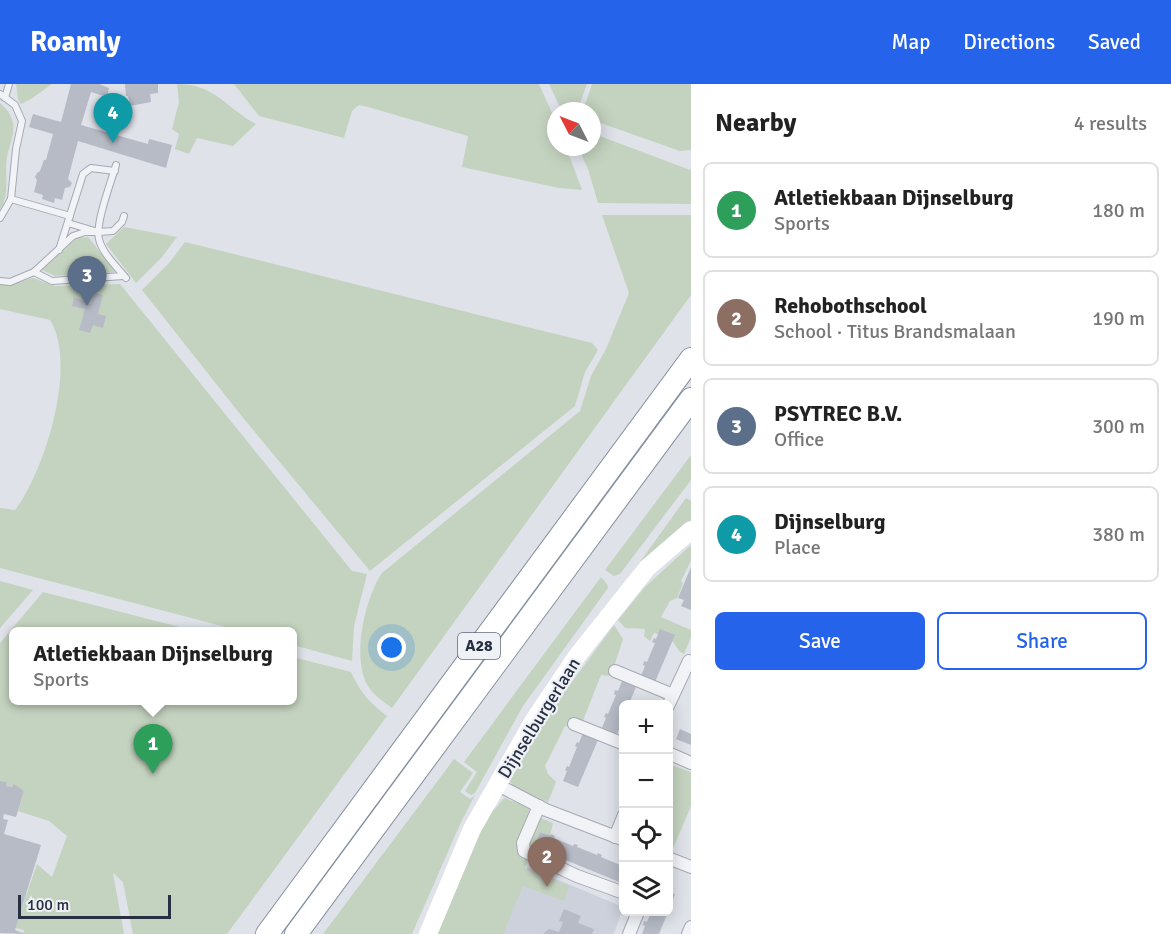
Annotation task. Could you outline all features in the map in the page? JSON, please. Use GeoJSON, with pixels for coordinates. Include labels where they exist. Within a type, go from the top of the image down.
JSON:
{"type":"FeatureCollection","features":[{"type":"Feature","properties":{"kind":"highway","name":"A28"},"geometry":{"type":"LineString","coordinates":[[267,934],[691,358]]}},
{"type":"Feature","properties":{"kind":"highway","name":"A28"},"geometry":{"type":"LineString","coordinates":[[296,934],[691,399]]}},
{"type":"Feature","properties":{"kind":"main road","name":"Dijnselburgerlaan"},"geometry":{"type":"LineString","coordinates":[[428,934],[472,829],[534,720],[577,656],[647,568],[691,531]]}},
{"type":"Feature","properties":{"kind":"street"},"geometry":{"type":"LineString","coordinates":[[615,671],[671,700],[690,662]]}},
{"type":"Feature","properties":{"kind":"street"},"geometry":{"type":"LineString","coordinates":[[574,724],[619,742]]}},
{"type":"Feature","properties":{"kind":"street"},"geometry":{"type":"LineString","coordinates":[[671,754],[691,763]]}},
{"type":"Feature","properties":{"kind":"street"},"geometry":{"type":"LineString","coordinates":[[498,785],[539,806],[619,838]]}},
{"type":"Feature","properties":{"kind":"street"},"geometry":{"type":"LineString","coordinates":[[539,806],[523,843],[524,851],[577,876],[619,891]]}},
{"type":"Feature","properties":{"kind":"street"},"geometry":{"type":"LineString","coordinates":[[673,860],[691,867]]}},
{"type":"Feature","properties":{"kind":"street"},"geometry":{"type":"LineString","coordinates":[[629,934],[636,916]]}},
{"type":"Feature","properties":{"kind":"street"},"geometry":{"type":"LineString","coordinates":[[688,934],[691,927]]}},
{"type":"Feature","properties":{"kind":"lane"},"geometry":{"type":"LineString","coordinates":[[0,218],[11,199],[16,149],[22,121],[15,105],[3,96],[9,84]]}},
{"type":"Feature","properties":{"kind":"lane"},"geometry":{"type":"LineString","coordinates":[[34,272],[52,281],[125,277],[102,247],[98,232],[115,168],[92,168],[83,174],[59,250]]}},
{"type":"Feature","properties":{"kind":"lane"},"geometry":{"type":"LineString","coordinates":[[11,199],[69,219],[98,232]]}},
{"type":"Feature","properties":{"kind":"lane"},"geometry":{"type":"LineString","coordinates":[[0,281],[10,282],[34,272],[73,237],[85,232],[113,231],[122,222],[124,216]]}},
{"type":"Feature","properties":{"kind":"shaded area"},"geometry":{"type":"Polygon","coordinates":[[[527,867],[619,905],[620,916],[614,934],[499,934],[527,867]]]}},
{"type":"Feature","properties":{"kind":"green space"},"geometry":{"type":"Polygon","coordinates":[[[16,84],[52,84],[21,104],[16,84]]]}},
{"type":"Feature","properties":{"kind":"green space"},"geometry":{"type":"Polygon","coordinates":[[[177,84],[190,85],[211,92],[256,124],[233,146],[197,138],[189,154],[175,149],[179,134],[172,129],[179,102],[177,84]]]}},
{"type":"Feature","properties":{"kind":"green space"},"geometry":{"type":"Polygon","coordinates":[[[234,84],[539,84],[547,102],[547,156],[569,156],[582,190],[559,188],[462,167],[468,136],[368,107],[359,105],[352,111],[344,138],[259,116],[234,84]]]}},
{"type":"Feature","properties":{"kind":"green space"},"geometry":{"type":"Polygon","coordinates":[[[549,84],[587,84],[580,102],[558,102],[549,84]]]}},
{"type":"Feature","properties":{"kind":"green space"},"geometry":{"type":"Polygon","coordinates":[[[592,84],[691,84],[691,150],[680,151],[601,123],[601,102],[586,102],[592,84]]]}},
{"type":"Feature","properties":{"kind":"green space"},"geometry":{"type":"Polygon","coordinates":[[[0,103],[10,115],[13,123],[13,136],[6,163],[5,197],[0,209],[0,103]]]}},
{"type":"Feature","properties":{"kind":"green space"},"geometry":{"type":"Polygon","coordinates":[[[601,136],[690,170],[691,168],[691,204],[598,203],[582,156],[601,156],[601,136]]]}},
{"type":"Feature","properties":{"kind":"green space"},"geometry":{"type":"Polygon","coordinates":[[[602,215],[691,215],[691,295],[392,708],[370,689],[363,674],[360,645],[370,597],[382,573],[580,411],[591,376],[606,349],[629,293],[602,215]]]}},
{"type":"Feature","properties":{"kind":"green space"},"geometry":{"type":"Polygon","coordinates":[[[124,227],[177,237],[162,257],[136,283],[106,244],[124,227]]]}},
{"type":"Feature","properties":{"kind":"green space"},"geometry":{"type":"Polygon","coordinates":[[[88,237],[116,272],[55,276],[42,270],[77,238],[88,237]]]}},
{"type":"Feature","properties":{"kind":"green space"},"geometry":{"type":"Polygon","coordinates":[[[185,242],[592,343],[598,350],[585,372],[575,406],[370,571],[240,414],[142,290],[169,263],[185,242]]]}},
{"type":"Feature","properties":{"kind":"green space"},"geometry":{"type":"Polygon","coordinates":[[[33,278],[55,286],[120,284],[352,571],[367,574],[354,626],[352,661],[297,646],[297,627],[226,627],[0,568],[0,508],[15,510],[37,470],[54,417],[61,363],[58,339],[50,320],[0,309],[0,285],[14,284],[33,278]]]}},
{"type":"Feature","properties":{"kind":"green space"},"geometry":{"type":"Polygon","coordinates":[[[691,455],[691,480],[620,574],[614,576],[605,570],[691,455]]]}},
{"type":"Feature","properties":{"kind":"green space"},"geometry":{"type":"Polygon","coordinates":[[[686,498],[691,501],[691,524],[627,580],[686,498]]]}},
{"type":"Feature","properties":{"kind":"green space"},"geometry":{"type":"Polygon","coordinates":[[[691,545],[691,561],[681,581],[683,583],[677,598],[670,601],[661,617],[691,630],[691,637],[684,654],[679,651],[671,639],[654,633],[650,641],[644,636],[645,629],[625,628],[618,620],[645,587],[691,545]]]}},
{"type":"Feature","properties":{"kind":"green space"},"geometry":{"type":"Polygon","coordinates":[[[601,577],[608,588],[523,706],[475,793],[471,795],[465,791],[477,772],[464,762],[601,577]]]}},
{"type":"Feature","properties":{"kind":"green space"},"geometry":{"type":"Polygon","coordinates":[[[0,581],[33,590],[0,628],[0,581]]]}},
{"type":"Feature","properties":{"kind":"green space"},"geometry":{"type":"Polygon","coordinates":[[[43,592],[179,627],[13,627],[43,592]]]}},
{"type":"Feature","properties":{"kind":"green space"},"geometry":{"type":"Polygon","coordinates":[[[614,625],[623,639],[611,676],[601,675],[582,723],[574,728],[565,726],[545,766],[548,774],[556,782],[548,802],[514,788],[510,781],[524,747],[614,625]]]}},
{"type":"Feature","properties":{"kind":"green space"},"geometry":{"type":"Polygon","coordinates":[[[9,632],[9,705],[297,705],[297,658],[351,672],[366,696],[387,716],[227,934],[133,934],[123,882],[113,873],[124,934],[23,934],[24,930],[15,928],[37,864],[52,877],[67,836],[49,821],[18,811],[24,791],[13,784],[12,787],[6,786],[7,782],[0,781],[0,643],[9,632]]]}},
{"type":"Feature","properties":{"kind":"green space"},"geometry":{"type":"Polygon","coordinates":[[[454,759],[473,773],[460,792],[470,799],[475,795],[412,934],[323,934],[454,759]]]}},
{"type":"Feature","properties":{"kind":"green space"},"geometry":{"type":"Polygon","coordinates":[[[673,766],[691,772],[691,806],[673,849],[673,766]]]}},
{"type":"Feature","properties":{"kind":"green space"},"geometry":{"type":"Polygon","coordinates":[[[504,798],[530,807],[521,842],[529,857],[525,868],[569,886],[564,901],[523,886],[503,934],[434,934],[467,855],[493,809],[504,798]]]}},
{"type":"Feature","properties":{"kind":"green space"},"geometry":{"type":"Polygon","coordinates":[[[536,816],[553,823],[550,836],[540,832],[532,852],[525,843],[536,816]]]}},
{"type":"Feature","properties":{"kind":"building"},"geometry":{"type":"Polygon","coordinates":[[[71,84],[99,84],[109,88],[107,97],[91,92],[81,125],[148,144],[149,139],[172,145],[166,168],[78,141],[68,179],[72,183],[70,187],[65,188],[62,200],[55,198],[54,203],[42,199],[43,195],[34,192],[37,180],[35,177],[46,160],[53,134],[29,127],[33,114],[61,122],[71,84]]]}},
{"type":"Feature","properties":{"kind":"building"},"geometry":{"type":"Polygon","coordinates":[[[125,84],[158,84],[158,93],[150,94],[151,102],[130,106],[125,84]]]}},
{"type":"Feature","properties":{"kind":"building"},"geometry":{"type":"Polygon","coordinates":[[[94,293],[103,295],[98,314],[106,316],[103,328],[93,325],[90,333],[79,330],[85,309],[72,306],[74,297],[91,304],[94,293]]]}},
{"type":"Feature","properties":{"kind":"building"},"geometry":{"type":"Polygon","coordinates":[[[691,567],[691,610],[681,606],[684,600],[678,598],[691,567]]]}},
{"type":"Feature","properties":{"kind":"building"},"geometry":{"type":"Polygon","coordinates":[[[660,629],[675,635],[655,682],[641,676],[645,666],[644,661],[647,662],[655,643],[652,642],[654,638],[656,639],[660,629]]]}},
{"type":"Feature","properties":{"kind":"building"},"geometry":{"type":"Polygon","coordinates":[[[622,681],[636,687],[631,700],[619,700],[617,734],[602,728],[606,718],[604,717],[606,713],[608,714],[616,695],[615,690],[618,691],[622,681]]]}},
{"type":"Feature","properties":{"kind":"building"},"geometry":{"type":"Polygon","coordinates":[[[680,729],[691,734],[691,745],[676,739],[680,729]]]}},
{"type":"Feature","properties":{"kind":"building"},"geometry":{"type":"Polygon","coordinates":[[[583,733],[598,740],[578,787],[563,781],[567,771],[565,770],[567,766],[569,767],[577,747],[575,746],[577,742],[579,743],[583,733]]]}},
{"type":"Feature","properties":{"kind":"building"},"geometry":{"type":"Polygon","coordinates":[[[0,781],[7,782],[6,786],[12,787],[13,784],[24,791],[16,817],[4,814],[3,819],[8,820],[4,834],[41,845],[15,930],[25,934],[0,933],[0,781]]]}},
{"type":"Feature","properties":{"kind":"building"},"geometry":{"type":"Polygon","coordinates":[[[540,832],[550,836],[551,834],[555,836],[554,838],[573,846],[578,845],[577,847],[597,855],[598,853],[602,855],[601,857],[619,865],[619,882],[534,847],[540,832]]]}},
{"type":"Feature","properties":{"kind":"building"},"geometry":{"type":"Polygon","coordinates":[[[564,909],[581,916],[578,923],[594,929],[592,934],[543,934],[549,929],[559,932],[563,922],[559,921],[564,909]]]}},
{"type":"Feature","properties":{"kind":"building"},"geometry":{"type":"Polygon","coordinates":[[[649,916],[666,916],[659,934],[642,934],[644,921],[647,922],[649,916]]]}},
{"type":"Feature","properties":{"kind":"place","name":"Dijnselburg"},"geometry":{"type":"Point","coordinates":[113,143]}},
{"type":"Feature","properties":{"kind":"place","name":"PSYTREC B.V."},"geometry":{"type":"Point","coordinates":[87,306]}},
{"type":"Feature","properties":{"kind":"place","name":"Atletiekbaan Dijnselburg"},"geometry":{"type":"Point","coordinates":[153,774]}},
{"type":"Feature","properties":{"kind":"place","name":"Rehobothschool"},"geometry":{"type":"Point","coordinates":[547,887]}}]}
